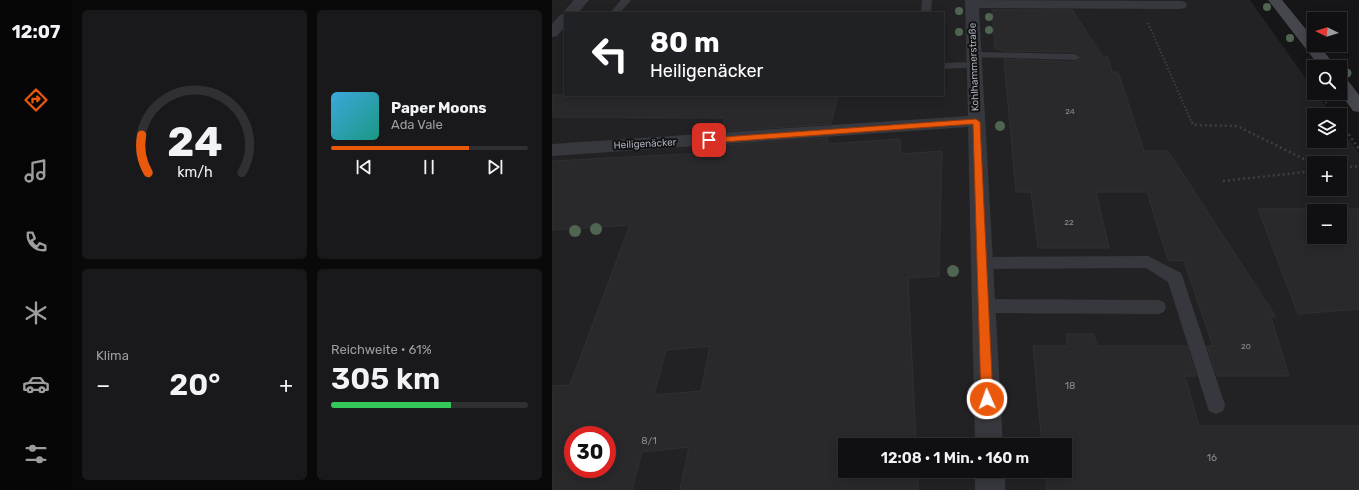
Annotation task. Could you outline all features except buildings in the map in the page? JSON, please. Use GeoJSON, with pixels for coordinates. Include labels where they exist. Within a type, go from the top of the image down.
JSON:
{"type":"FeatureCollection","features":[{"type":"Feature","properties":{"kind":"main road"},"geometry":{"type":"LineString","coordinates":[[1275,0],[1322,60]]}},
{"type":"Feature","properties":{"kind":"main road"},"geometry":{"type":"LineString","coordinates":[[1347,91],[1359,107]]}},
{"type":"Feature","properties":{"kind":"street"},"geometry":{"type":"LineString","coordinates":[[571,12],[582,0]]}},
{"type":"Feature","properties":{"kind":"street"},"geometry":{"type":"LineString","coordinates":[[972,2],[1180,5]]}},
{"type":"Feature","properties":{"kind":"street","name":"Kohlhammerstraße"},"geometry":{"type":"LineString","coordinates":[[972,2],[989,438]]}},
{"type":"Feature","properties":{"kind":"street"},"geometry":{"type":"LineString","coordinates":[[552,33],[564,19]]}},
{"type":"Feature","properties":{"kind":"street","name":"Heiligenäcker"},"geometry":{"type":"LineString","coordinates":[[552,150],[723,140],[976,122]]}},
{"type":"Feature","properties":{"kind":"street"},"geometry":{"type":"LineString","coordinates":[[990,478],[990,490]]}},
{"type":"Feature","properties":{"kind":"lane"},"geometry":{"type":"LineString","coordinates":[[616,12],[626,0]]}},
{"type":"Feature","properties":{"kind":"lane"},"geometry":{"type":"LineString","coordinates":[[926,12],[927,0]]}},
{"type":"Feature","properties":{"kind":"lane"},"geometry":{"type":"LineString","coordinates":[[944,66],[974,60],[1075,56]]}},
{"type":"Feature","properties":{"kind":"lane"},"geometry":{"type":"LineString","coordinates":[[982,263],[1148,262],[1175,278],[1216,405]]}},
{"type":"Feature","properties":{"kind":"lane"},"geometry":{"type":"LineString","coordinates":[[983,306],[1158,307]]}},
{"type":"Feature","properties":{"kind":"path"},"geometry":{"type":"LineString","coordinates":[[1127,5],[1143,13],[1193,125],[1237,126],[1307,161]]}},
{"type":"Feature","properties":{"kind":"path"},"geometry":{"type":"LineString","coordinates":[[1347,132],[1359,149]]}},
{"type":"Feature","properties":{"kind":"path"},"geometry":{"type":"LineString","coordinates":[[1347,167],[1359,166]]}},
{"type":"Feature","properties":{"kind":"path"},"geometry":{"type":"LineString","coordinates":[[1223,181],[1307,172]]}},
{"type":"Feature","properties":{"kind":"shaded area"},"geometry":{"type":"Polygon","coordinates":[[[552,0],[1250,0],[1307,80],[1307,100],[1321,100],[1327,108],[1307,108],[1307,148],[1347,148],[1347,137],[1359,153],[1359,490],[552,490],[552,0]]]}},
{"type":"Feature","properties":{"kind":"route"},"geometry":{"type":"LineString","coordinates":[[709,140],[976,122],[987,399]]}}]}
